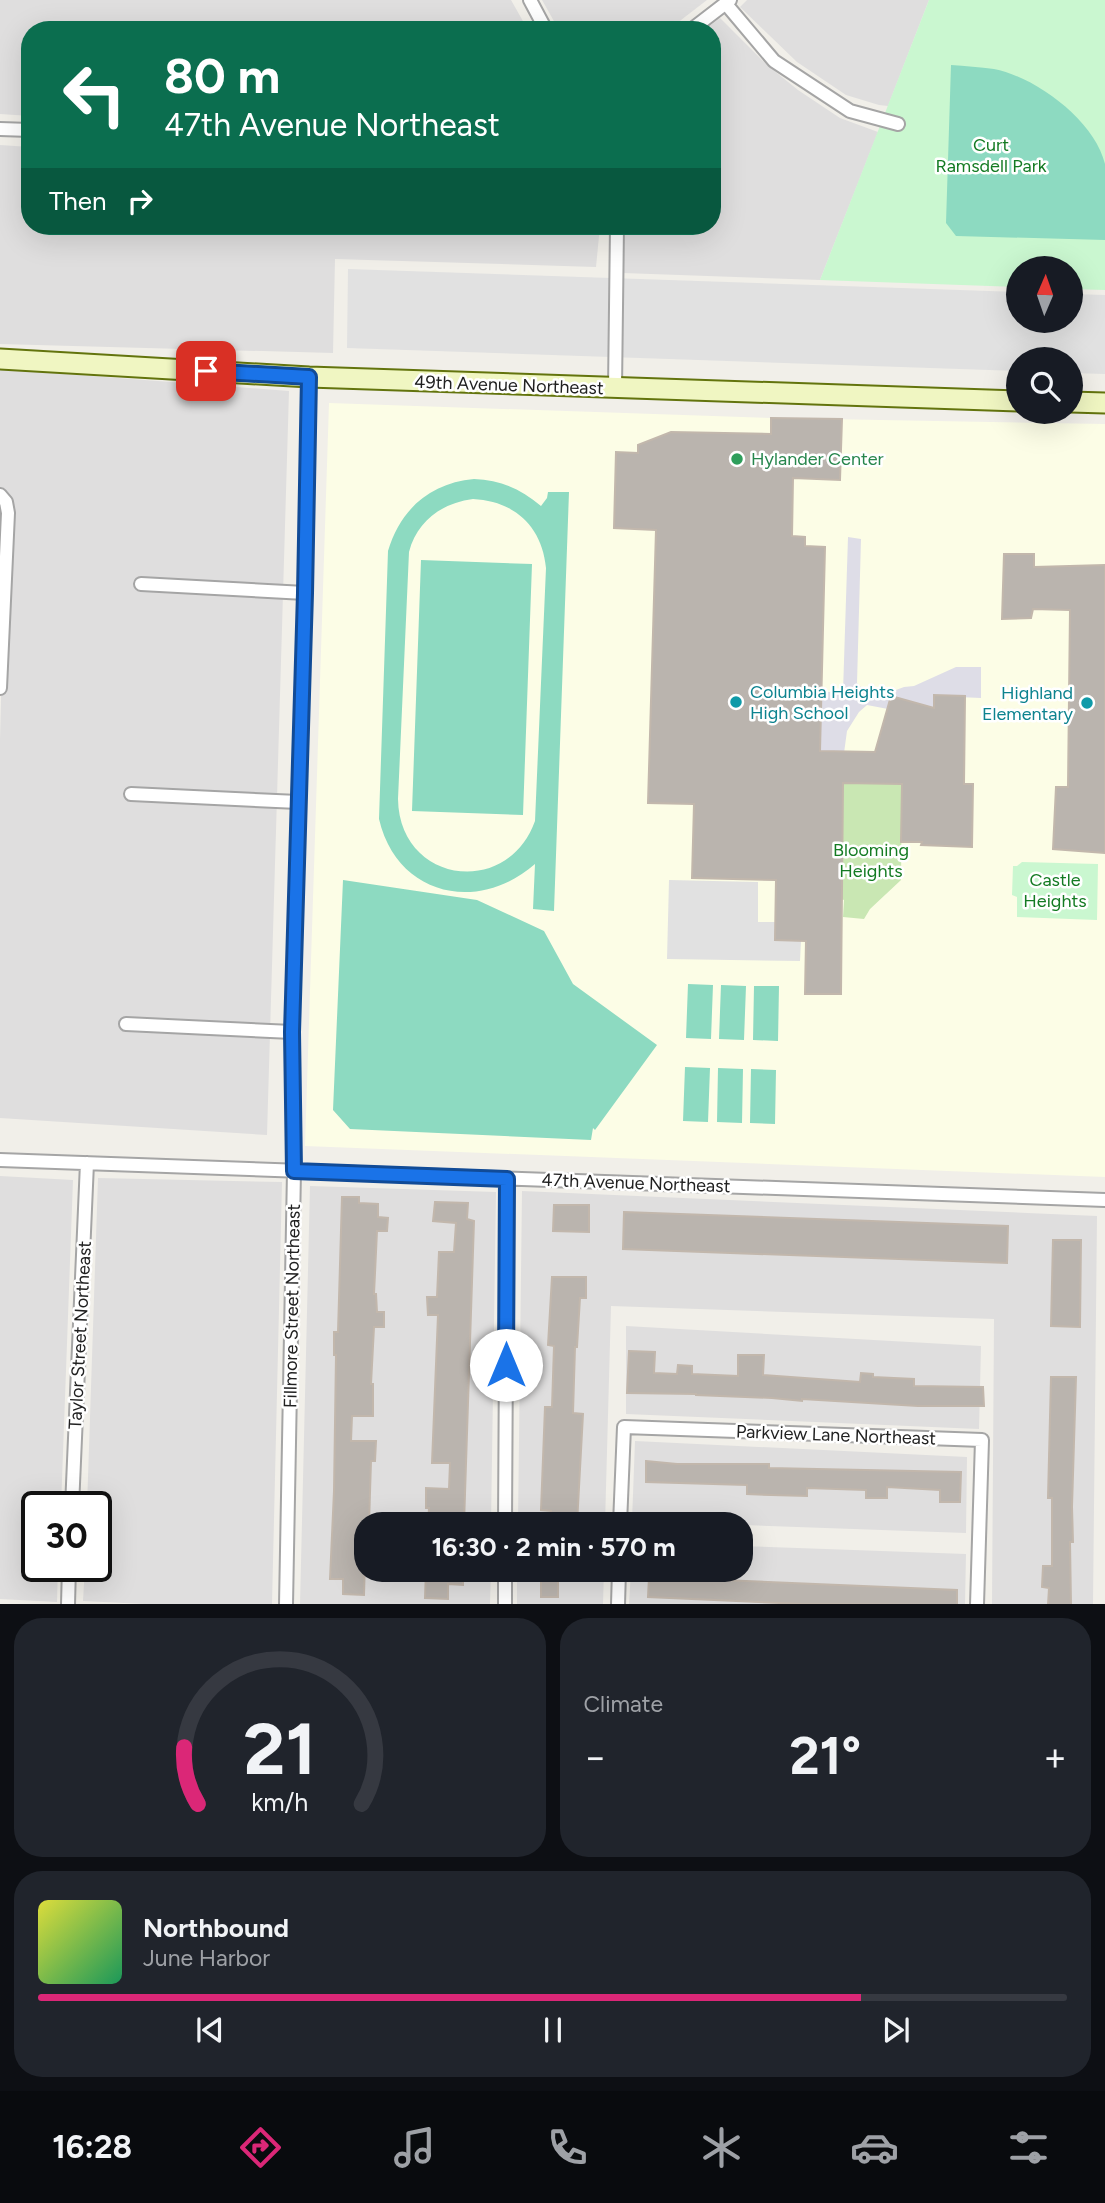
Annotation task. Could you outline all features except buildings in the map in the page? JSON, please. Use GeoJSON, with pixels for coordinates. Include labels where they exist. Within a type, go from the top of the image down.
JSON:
{"type":"FeatureCollection","features":[{"type":"Feature","properties":{"kind":"street"},"geometry":{"type":"LineString","coordinates":[[530,0],[541,21]]}},
{"type":"Feature","properties":{"kind":"street"},"geometry":{"type":"LineString","coordinates":[[703,21],[728,2],[774,61],[850,111],[898,124]]}},
{"type":"Feature","properties":{"kind":"street"},"geometry":{"type":"LineString","coordinates":[[0,129],[21,130]]}},
{"type":"Feature","properties":{"kind":"street"},"geometry":{"type":"LineString","coordinates":[[615,389],[617,235]]}},
{"type":"Feature","properties":{"kind":"street","name":"49th Avenue Northeast"},"geometry":{"type":"LineString","coordinates":[[0,359],[309,377],[1006,401]]}},
{"type":"Feature","properties":{"kind":"street","name":"Fillmore Street Northeast"},"geometry":{"type":"LineString","coordinates":[[286,1604],[294,1171],[292,1032],[309,377]]}},
{"type":"Feature","properties":{"kind":"street"},"geometry":{"type":"LineString","coordinates":[[1083,402],[1105,403]]}},
{"type":"Feature","properties":{"kind":"street"},"geometry":{"type":"LineString","coordinates":[[0,495],[6,502],[8,513],[0,688]]}},
{"type":"Feature","properties":{"kind":"street"},"geometry":{"type":"LineString","coordinates":[[141,584],[305,593]]}},
{"type":"Feature","properties":{"kind":"street"},"geometry":{"type":"LineString","coordinates":[[131,794],[298,802]]}},
{"type":"Feature","properties":{"kind":"street"},"geometry":{"type":"LineString","coordinates":[[125,1024],[292,1032]]}},
{"type":"Feature","properties":{"kind":"street","name":"47th Avenue Northeast"},"geometry":{"type":"LineString","coordinates":[[0,1160],[1105,1200]]}},
{"type":"Feature","properties":{"kind":"street","name":"Taylor Street Northeast"},"geometry":{"type":"LineString","coordinates":[[73,1491],[87,1163]]}},
{"type":"Feature","properties":{"kind":"street"},"geometry":{"type":"LineString","coordinates":[[505,1512],[507,1179]]}},
{"type":"Feature","properties":{"kind":"street","name":"Parkview Lane Northeast"},"geometry":{"type":"LineString","coordinates":[[620,1512],[624,1427],[982,1440],[977,1604]]}},
{"type":"Feature","properties":{"kind":"street"},"geometry":{"type":"LineString","coordinates":[[68,1604],[69,1582]]}},
{"type":"Feature","properties":{"kind":"street"},"geometry":{"type":"LineString","coordinates":[[505,1582],[505,1604]]}},
{"type":"Feature","properties":{"kind":"street"},"geometry":{"type":"LineString","coordinates":[[618,1604],[619,1582]]}},
{"type":"Feature","properties":{"kind":"shaded area"},"geometry":{"type":"Polygon","coordinates":[[[0,0],[511,0],[523,21],[21,21],[21,115],[0,114],[0,0]]]}},
{"type":"Feature","properties":{"kind":"shaded area"},"geometry":{"type":"Polygon","coordinates":[[[542,0],[707,0],[680,21],[554,21],[542,0]]]}},
{"type":"Feature","properties":{"kind":"shaded area"},"geometry":{"type":"Polygon","coordinates":[[[747,0],[929,0],[888,106],[846,95],[797,62],[740,7],[747,0]]]}},
{"type":"Feature","properties":{"kind":"shaded area"},"geometry":{"type":"Polygon","coordinates":[[[720,18],[767,65],[798,90],[840,118],[878,132],[820,280],[623,273],[625,235],[721,235],[721,21],[716,21],[720,18]]]}},
{"type":"Feature","properties":{"kind":"shaded area"},"geometry":{"type":"Polygon","coordinates":[[[0,145],[21,146],[21,235],[599,235],[596,267],[335,259],[333,353],[0,344],[0,145]]]}},
{"type":"Feature","properties":{"kind":"shaded area"},"geometry":{"type":"Polygon","coordinates":[[[348,269],[1006,292],[1006,333],[1083,333],[1083,294],[1105,295],[1105,374],[1083,373],[1083,347],[1006,347],[1006,371],[347,348],[348,269]]]}},
{"type":"Feature","properties":{"kind":"shaded area"},"geometry":{"type":"Polygon","coordinates":[[[0,369],[289,391],[267,1135],[0,1118],[0,740],[6,502],[0,500],[0,369]]]}},
{"type":"Feature","properties":{"kind":"shaded area"},"geometry":{"type":"Polygon","coordinates":[[[329,403],[771,418],[1105,424],[1105,1177],[305,1146],[329,403]]]}},
{"type":"Feature","properties":{"kind":"shaded area"},"geometry":{"type":"Polygon","coordinates":[[[848,537],[861,539],[857,683],[868,695],[880,696],[914,686],[956,667],[981,667],[981,698],[936,696],[934,708],[888,709],[867,705],[847,731],[844,753],[820,751],[821,692],[843,692],[848,537]]]}},
{"type":"Feature","properties":{"kind":"shaded area"},"geometry":{"type":"Polygon","coordinates":[[[669,880],[758,882],[758,922],[775,922],[775,940],[801,941],[800,961],[667,959],[669,880]]]}},
{"type":"Feature","properties":{"kind":"shaded area"},"geometry":{"type":"Polygon","coordinates":[[[0,1176],[73,1180],[62,1491],[21,1491],[21,1582],[58,1582],[57,1602],[0,1599],[0,1176]]]}},
{"type":"Feature","properties":{"kind":"shaded area"},"geometry":{"type":"Polygon","coordinates":[[[98,1178],[282,1182],[272,1604],[83,1601],[84,1582],[112,1582],[112,1491],[88,1491],[98,1178]]]}},
{"type":"Feature","properties":{"kind":"shaded area"},"geometry":{"type":"Polygon","coordinates":[[[310,1186],[496,1192],[491,1512],[354,1512],[354,1582],[491,1582],[490,1604],[300,1604],[310,1186]]]}},
{"type":"Feature","properties":{"kind":"shaded area"},"geometry":{"type":"Polygon","coordinates":[[[522,1191],[1097,1216],[1093,1604],[992,1604],[994,1319],[611,1306],[605,1512],[518,1512],[522,1191]]]}},
{"type":"Feature","properties":{"kind":"shaded area"},"geometry":{"type":"Polygon","coordinates":[[[626,1326],[981,1346],[979,1429],[626,1414],[626,1326]]]}},
{"type":"Feature","properties":{"kind":"shaded area"},"geometry":{"type":"Polygon","coordinates":[[[635,1441],[967,1457],[966,1533],[753,1525],[753,1512],[632,1512],[635,1441]]]}},
{"type":"Feature","properties":{"kind":"shaded area"},"geometry":{"type":"Polygon","coordinates":[[[753,1546],[966,1554],[965,1604],[629,1604],[630,1582],[753,1582],[753,1546]]]}},
{"type":"Feature","properties":{"kind":"shaded area"},"geometry":{"type":"Polygon","coordinates":[[[517,1582],[604,1582],[603,1604],[517,1604],[517,1582]]]}},
{"type":"Feature","properties":{"kind":"green space","name":"Curt Ramsdell Park"},"geometry":{"type":"Polygon","coordinates":[[[929,0],[1105,0],[1105,290],[1083,289],[1083,256],[1006,256],[1006,287],[820,280],[929,0]]]}},
{"type":"Feature","properties":{"kind":"green space"},"geometry":{"type":"Polygon","coordinates":[[[951,65],[994,69],[1028,81],[1062,103],[1077,117],[1099,148],[1105,164],[1105,240],[956,236],[946,223],[951,65]]]}},
{"type":"Feature","properties":{"kind":"green space"},"geometry":{"type":"Polygon","coordinates":[[[474,479],[502,484],[518,490],[541,506],[548,492],[569,492],[554,911],[533,909],[535,864],[513,880],[489,889],[465,892],[442,889],[421,880],[403,866],[389,845],[379,819],[388,551],[401,522],[420,500],[431,492],[458,481],[474,479]],[[473,499],[441,509],[418,531],[409,552],[398,799],[403,827],[416,849],[434,863],[456,871],[480,870],[502,862],[521,846],[535,821],[546,568],[539,540],[532,528],[513,511],[488,501],[473,499]]]}},
{"type":"Feature","properties":{"kind":"green space"},"geometry":{"type":"Polygon","coordinates":[[[421,560],[532,564],[523,815],[412,811],[421,560]]]}},
{"type":"Feature","properties":{"kind":"green space","name":"Blooming Heights"},"geometry":{"type":"Polygon","coordinates":[[[843,783],[902,784],[901,880],[870,909],[864,919],[843,917],[843,783]]]}},
{"type":"Feature","properties":{"kind":"green space","name":"Castle Heights"},"geometry":{"type":"Polygon","coordinates":[[[1022,862],[1098,864],[1097,920],[1017,917],[1017,897],[1012,895],[1013,866],[1022,862]]]}},
{"type":"Feature","properties":{"kind":"green space"},"geometry":{"type":"Polygon","coordinates":[[[343,880],[477,900],[544,931],[573,984],[657,1045],[595,1130],[593,1128],[591,1140],[350,1129],[333,1110],[343,880]]]}},
{"type":"Feature","properties":{"kind":"green space"},"geometry":{"type":"Polygon","coordinates":[[[688,984],[713,985],[711,1039],[686,1038],[688,984]]]}},
{"type":"Feature","properties":{"kind":"green space"},"geometry":{"type":"Polygon","coordinates":[[[721,985],[746,986],[744,1040],[719,1039],[721,985]]]}},
{"type":"Feature","properties":{"kind":"green space"},"geometry":{"type":"Polygon","coordinates":[[[754,986],[779,986],[778,1041],[753,1040],[754,986]]]}},
{"type":"Feature","properties":{"kind":"green space"},"geometry":{"type":"Polygon","coordinates":[[[685,1067],[710,1068],[708,1122],[683,1121],[685,1067]]]}},
{"type":"Feature","properties":{"kind":"green space"},"geometry":{"type":"Polygon","coordinates":[[[718,1068],[743,1069],[742,1123],[717,1122],[718,1068]]]}},
{"type":"Feature","properties":{"kind":"green space"},"geometry":{"type":"Polygon","coordinates":[[[751,1069],[776,1070],[775,1124],[750,1123],[751,1069]]]}},
{"type":"Feature","properties":{"kind":"place","name":"Hylander Center"},"geometry":{"type":"Point","coordinates":[737,459]}},
{"type":"Feature","properties":{"kind":"place","name":"Columbia Heights High School"},"geometry":{"type":"Point","coordinates":[736,702]}},
{"type":"Feature","properties":{"kind":"place","name":"Highland Elementary"},"geometry":{"type":"Point","coordinates":[1087,703]}},
{"type":"Feature","properties":{"kind":"route"},"geometry":{"type":"LineString","coordinates":[[206,371],[309,377],[292,1032],[294,1171],[507,1179],[506,1365]]}}]}
